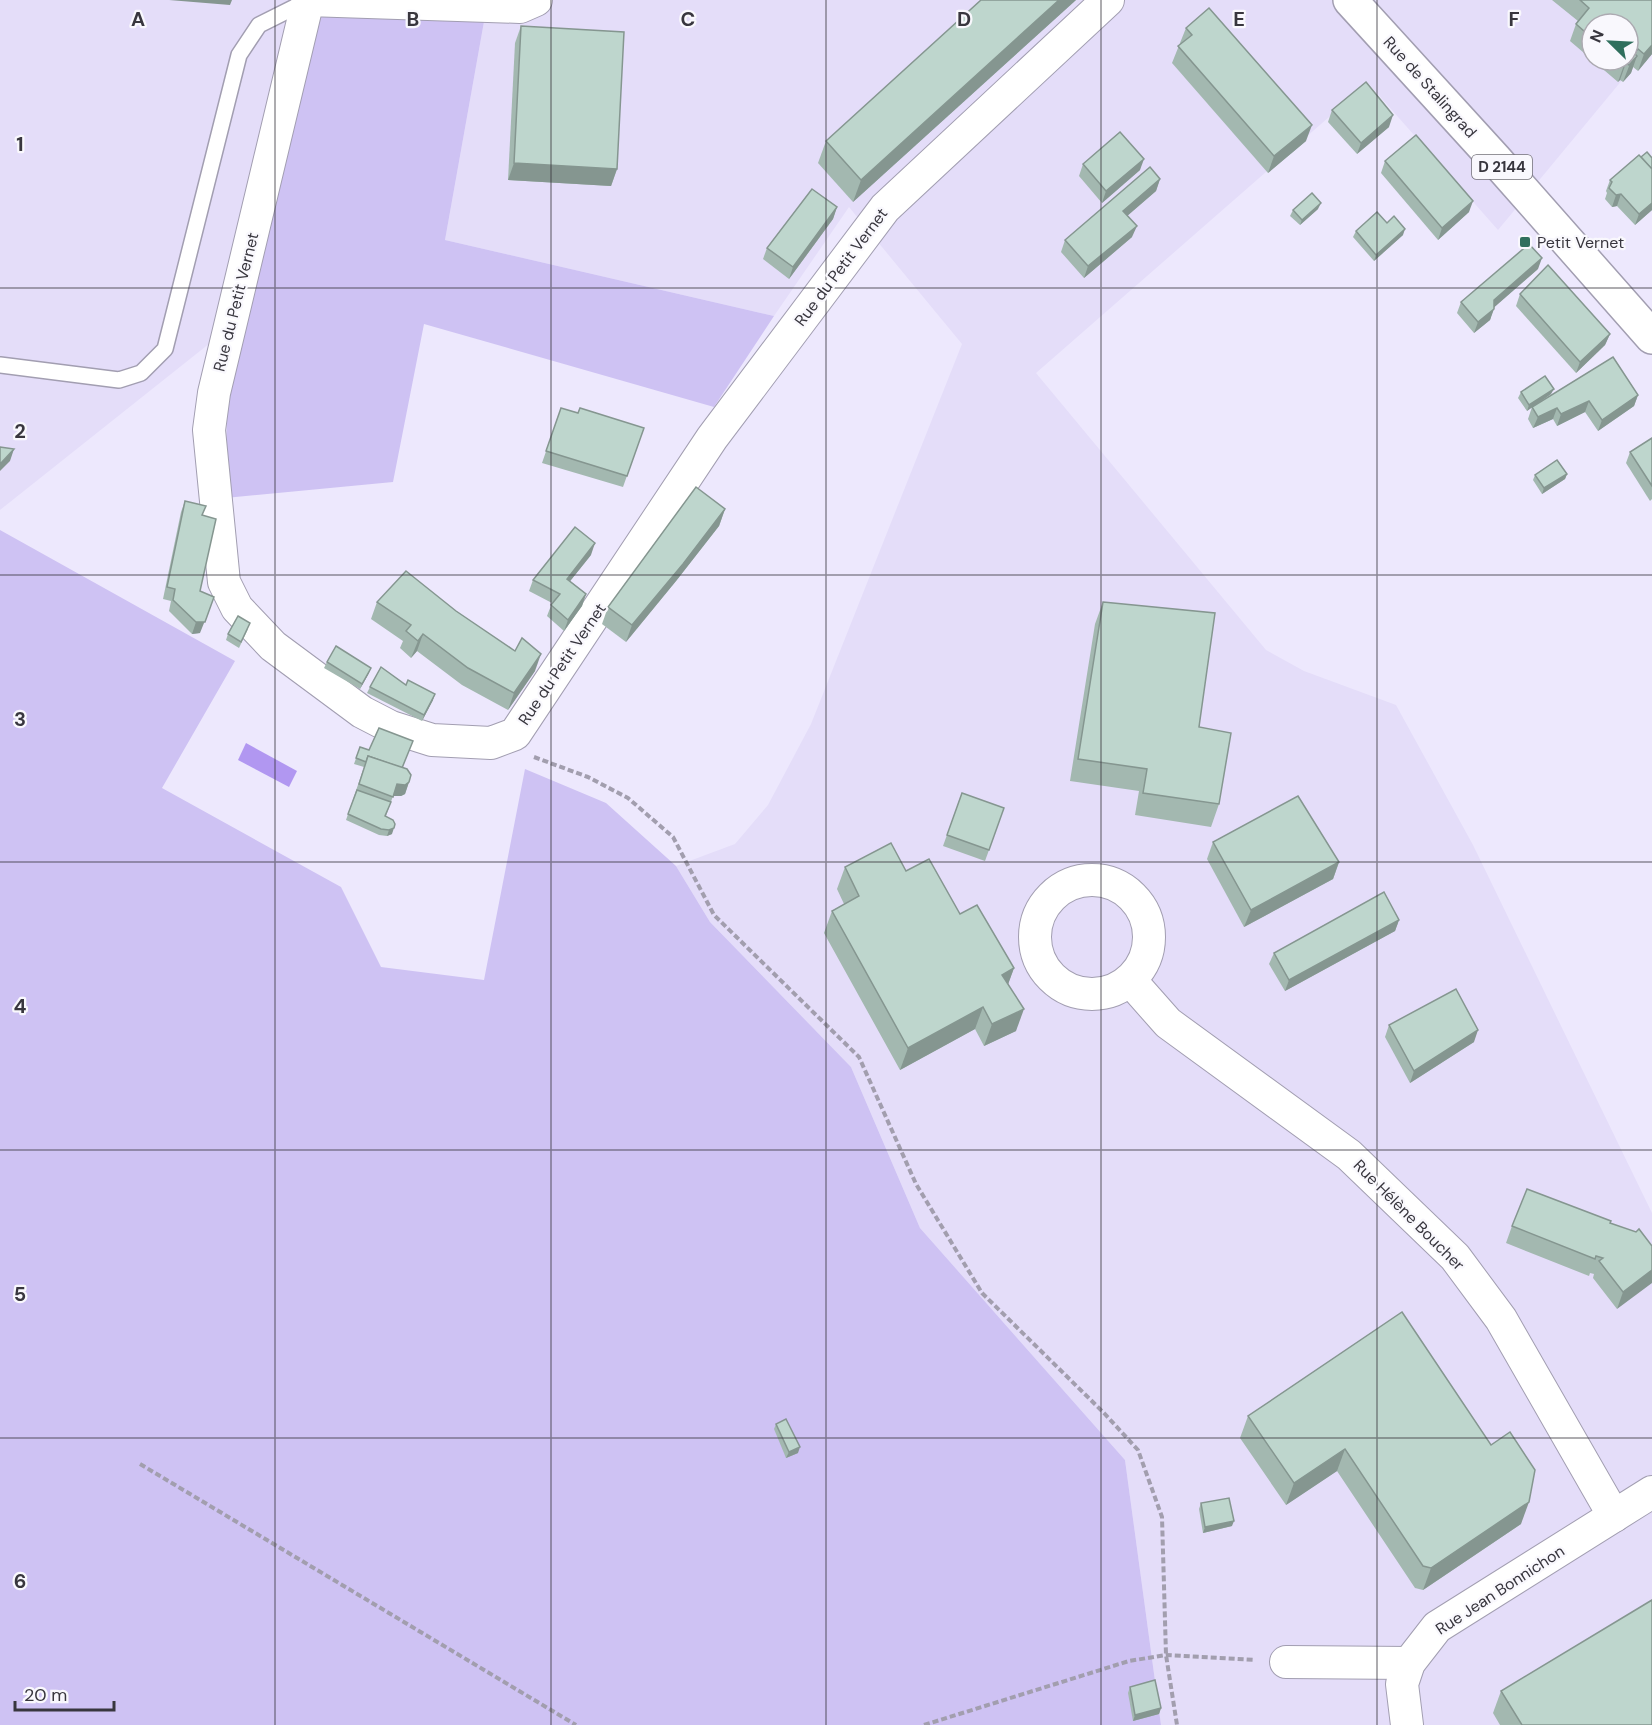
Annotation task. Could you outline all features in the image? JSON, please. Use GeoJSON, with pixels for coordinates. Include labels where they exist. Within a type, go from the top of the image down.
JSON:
{"type":"FeatureCollection","features":[{"type":"Feature","properties":{"kind":"main road","name":"Rue de Stalingrad"},"geometry":{"type":"LineString","coordinates":[[1350,0],[1495,159],[1652,337]]}},
{"type":"Feature","properties":{"kind":"street"},"geometry":{"type":"LineString","coordinates":[[308,0],[520,7],[536,0]]}},
{"type":"Feature","properties":{"kind":"street","name":"Rue du Petit Vernet"},"geometry":{"type":"LineString","coordinates":[[308,0],[214,393],[209,430],[224,582],[237,608],[273,645],[362,712],[391,727],[432,740],[491,743],[515,734],[712,438],[885,208],[1108,0]]}},
{"type":"Feature","properties":{"kind":"street","name":"Rue Hélène Boucher"},"geometry":{"type":"LineString","coordinates":[[1130,980],[1168,1023],[1348,1155],[1455,1257],[1501,1319],[1614,1516]]}},
{"type":"Feature","properties":{"kind":"street","name":"Rue Jean Bonnichon"},"geometry":{"type":"LineString","coordinates":[[1407,1725],[1402,1684],[1409,1663],[1437,1627],[1652,1492]]}},
{"type":"Feature","properties":{"kind":"street"},"geometry":{"type":"LineString","coordinates":[[1286,1662],[1409,1663]]}},
{"type":"Feature","properties":{"kind":"lane"},"geometry":{"type":"LineString","coordinates":[[0,365],[119,380],[141,373],[165,348],[239,55],[260,25],[308,0]]}},
{"type":"Feature","properties":{"kind":"path"},"geometry":{"type":"LineString","coordinates":[[491,743],[588,777],[628,798],[673,837],[714,915],[859,1057],[916,1184],[982,1293],[1104,1413],[1137,1450],[1162,1517],[1167,1655],[1177,1725]]}},
{"type":"Feature","properties":{"kind":"path"},"geometry":{"type":"LineString","coordinates":[[140,1464],[576,1725]]}},
{"type":"Feature","properties":{"kind":"path"},"geometry":{"type":"LineString","coordinates":[[924,1725],[1129,1661],[1167,1655],[1286,1662]]}},
{"type":"Feature","properties":{"kind":"shaded area"},"geometry":{"type":"Polygon","coordinates":[[[0,0],[1652,0],[1652,44],[1640,58],[1640,12],[1580,12],[1580,72],[1629,72],[1498,230],[1368,83],[1036,373],[1266,650],[1304,671],[1396,705],[1473,845],[1652,1213],[1652,1725],[1161,1725],[1125,1460],[920,1228],[851,1067],[710,922],[676,866],[735,844],[768,805],[811,724],[962,344],[849,207],[774,316],[445,240],[485,16],[244,316],[0,510],[0,0]]]}},
{"type":"Feature","properties":{"kind":"shaded area"},"geometry":{"type":"Polygon","coordinates":[[[319,10],[485,16],[445,240],[774,316],[714,407],[424,324],[393,482],[225,498],[227,413],[244,316],[319,10]]]}},
{"type":"Feature","properties":{"kind":"shaded area"},"geometry":{"type":"Polygon","coordinates":[[[0,530],[235,661],[162,788],[341,887],[381,967],[484,980],[525,769],[606,803],[676,866],[710,922],[851,1067],[920,1228],[1125,1460],[1161,1725],[0,1725],[0,530]]]}},
{"type":"Feature","properties":{"kind":"shaded area"},"geometry":{"type":"Polygon","coordinates":[[[246,743],[297,771],[289,787],[238,760],[246,743]]]}},
{"type":"Feature","properties":{"kind":"building"},"geometry":{"type":"Polygon","coordinates":[[[981,0],[1059,0],[861,180],[826,141],[981,0]]]}},
{"type":"Feature","properties":{"kind":"building"},"geometry":{"type":"Polygon","coordinates":[[[1580,0],[1652,0],[1652,45],[1644,54],[1640,51],[1640,12],[1586,12],[1589,8],[1580,0]]]}},
{"type":"Feature","properties":{"kind":"building"},"geometry":{"type":"Polygon","coordinates":[[[1209,8],[1312,125],[1274,156],[1178,46],[1192,35],[1186,28],[1209,8]]]}},
{"type":"Feature","properties":{"kind":"building"},"geometry":{"type":"Polygon","coordinates":[[[521,26],[624,32],[617,169],[514,163],[521,26]]]}},
{"type":"Feature","properties":{"kind":"building"},"geometry":{"type":"Polygon","coordinates":[[[1366,82],[1393,115],[1361,143],[1332,110],[1366,82]]]}},
{"type":"Feature","properties":{"kind":"building"},"geometry":{"type":"Polygon","coordinates":[[[1120,132],[1144,159],[1106,191],[1083,164],[1120,132]]]}},
{"type":"Feature","properties":{"kind":"building"},"geometry":{"type":"Polygon","coordinates":[[[1416,135],[1473,201],[1442,228],[1385,161],[1416,135]]]}},
{"type":"Feature","properties":{"kind":"building"},"geometry":{"type":"Polygon","coordinates":[[[1647,152],[1652,158],[1652,169],[1641,157],[1647,152]]]}},
{"type":"Feature","properties":{"kind":"building"},"geometry":{"type":"Polygon","coordinates":[[[1639,155],[1652,169],[1652,203],[1639,214],[1621,194],[1616,195],[1609,188],[1612,182],[1610,180],[1639,155]]]}},
{"type":"Feature","properties":{"kind":"building"},"geometry":{"type":"Polygon","coordinates":[[[1150,167],[1160,179],[1123,211],[1137,226],[1088,266],[1065,240],[1150,167]]]}},
{"type":"Feature","properties":{"kind":"building"},"geometry":{"type":"Polygon","coordinates":[[[812,189],[837,207],[793,267],[767,248],[812,189]]]}},
{"type":"Feature","properties":{"kind":"building"},"geometry":{"type":"Polygon","coordinates":[[[1312,193],[1321,203],[1302,220],[1293,210],[1312,193]]]}},
{"type":"Feature","properties":{"kind":"building"},"geometry":{"type":"Polygon","coordinates":[[[1377,212],[1387,223],[1394,216],[1405,229],[1376,255],[1356,231],[1377,212]]]}},
{"type":"Feature","properties":{"kind":"building"},"geometry":{"type":"Polygon","coordinates":[[[1529,244],[1542,258],[1494,300],[1494,309],[1478,322],[1461,302],[1529,244]]]}},
{"type":"Feature","properties":{"kind":"building"},"geometry":{"type":"Polygon","coordinates":[[[1548,265],[1610,334],[1580,362],[1520,294],[1548,265]]]}},
{"type":"Feature","properties":{"kind":"building"},"geometry":{"type":"Polygon","coordinates":[[[1613,357],[1638,395],[1602,420],[1589,401],[1561,414],[1557,408],[1538,417],[1532,407],[1613,357]]]}},
{"type":"Feature","properties":{"kind":"building"},"geometry":{"type":"Polygon","coordinates":[[[1545,376],[1554,389],[1529,405],[1521,392],[1545,376]]]}},
{"type":"Feature","properties":{"kind":"building"},"geometry":{"type":"Polygon","coordinates":[[[561,408],[578,413],[580,408],[644,428],[627,476],[546,451],[561,408]]]}},
{"type":"Feature","properties":{"kind":"building"},"geometry":{"type":"Polygon","coordinates":[[[1652,438],[1652,486],[1630,452],[1652,438]]]}},
{"type":"Feature","properties":{"kind":"building"},"geometry":{"type":"Polygon","coordinates":[[[0,447],[14,449],[0,464],[0,447]]]}},
{"type":"Feature","properties":{"kind":"building"},"geometry":{"type":"Polygon","coordinates":[[[1557,460],[1567,474],[1544,488],[1535,475],[1557,460]]]}},
{"type":"Feature","properties":{"kind":"building"},"geometry":{"type":"Polygon","coordinates":[[[696,487],[725,509],[632,625],[608,607],[696,487]]]}},
{"type":"Feature","properties":{"kind":"building"},"geometry":{"type":"Polygon","coordinates":[[[185,501],[206,506],[202,515],[216,519],[200,591],[214,597],[205,622],[196,622],[173,600],[175,589],[167,587],[185,501]]]}},
{"type":"Feature","properties":{"kind":"building"},"geometry":{"type":"Polygon","coordinates":[[[575,527],[595,543],[567,579],[586,594],[568,620],[551,605],[560,594],[533,580],[575,527]]]}},
{"type":"Feature","properties":{"kind":"building"},"geometry":{"type":"Polygon","coordinates":[[[406,571],[456,611],[515,651],[522,638],[541,654],[514,693],[468,668],[423,634],[418,641],[406,631],[411,625],[377,602],[406,571]]]}},
{"type":"Feature","properties":{"kind":"building"},"geometry":{"type":"Polygon","coordinates":[[[1103,602],[1215,613],[1199,727],[1231,733],[1219,804],[1143,793],[1147,769],[1078,759],[1103,602]]]}},
{"type":"Feature","properties":{"kind":"building"},"geometry":{"type":"Polygon","coordinates":[[[238,616],[250,623],[241,642],[228,634],[238,616]]]}},
{"type":"Feature","properties":{"kind":"building"},"geometry":{"type":"Polygon","coordinates":[[[336,646],[371,668],[362,684],[327,662],[336,646]]]}},
{"type":"Feature","properties":{"kind":"building"},"geometry":{"type":"Polygon","coordinates":[[[381,667],[406,685],[408,680],[435,694],[424,715],[370,687],[381,667]]]}},
{"type":"Feature","properties":{"kind":"building"},"geometry":{"type":"Polygon","coordinates":[[[379,728],[413,741],[402,768],[368,756],[366,762],[356,758],[360,747],[369,750],[379,728]]]}},
{"type":"Feature","properties":{"kind":"building"},"geometry":{"type":"Polygon","coordinates":[[[368,756],[407,769],[411,775],[409,782],[405,785],[397,784],[393,797],[359,784],[368,756]]]}},
{"type":"Feature","properties":{"kind":"building"},"geometry":{"type":"Polygon","coordinates":[[[357,790],[391,802],[385,816],[393,820],[394,828],[381,829],[348,814],[357,790]]]}},
{"type":"Feature","properties":{"kind":"building"},"geometry":{"type":"Polygon","coordinates":[[[962,793],[1004,808],[989,850],[947,835],[962,793]]]}},
{"type":"Feature","properties":{"kind":"building"},"geometry":{"type":"Polygon","coordinates":[[[1298,796],[1339,862],[1251,910],[1213,842],[1298,796]]]}},
{"type":"Feature","properties":{"kind":"building"},"geometry":{"type":"Polygon","coordinates":[[[891,843],[906,871],[929,859],[960,914],[977,905],[1014,968],[1002,975],[1024,1009],[992,1024],[983,1007],[908,1048],[832,911],[859,896],[845,867],[891,843]]]}},
{"type":"Feature","properties":{"kind":"building"},"geometry":{"type":"Polygon","coordinates":[[[1384,892],[1399,920],[1289,980],[1274,953],[1384,892]]]}},
{"type":"Feature","properties":{"kind":"building"},"geometry":{"type":"Polygon","coordinates":[[[1456,989],[1478,1030],[1414,1071],[1389,1025],[1456,989]]]}},
{"type":"Feature","properties":{"kind":"building"},"geometry":{"type":"Polygon","coordinates":[[[1527,1189],[1611,1221],[1610,1223],[1636,1232],[1639,1229],[1652,1246],[1652,1270],[1623,1292],[1599,1261],[1603,1258],[1596,1256],[1595,1259],[1512,1226],[1527,1189]]]}},
{"type":"Feature","properties":{"kind":"building"},"geometry":{"type":"Polygon","coordinates":[[[1402,1312],[1491,1445],[1510,1432],[1535,1470],[1529,1502],[1431,1568],[1423,1566],[1345,1449],[1294,1483],[1248,1416],[1402,1312]]]}},
{"type":"Feature","properties":{"kind":"building"},"geometry":{"type":"Polygon","coordinates":[[[786,1419],[800,1447],[789,1452],[776,1424],[786,1419]]]}},
{"type":"Feature","properties":{"kind":"building"},"geometry":{"type":"Polygon","coordinates":[[[1229,1498],[1234,1521],[1205,1527],[1201,1503],[1229,1498]]]}},
{"type":"Feature","properties":{"kind":"building"},"geometry":{"type":"Polygon","coordinates":[[[1652,1600],[1652,1725],[1522,1725],[1501,1691],[1652,1600]]]}},
{"type":"Feature","properties":{"kind":"building"},"geometry":{"type":"Polygon","coordinates":[[[1155,1680],[1161,1708],[1135,1715],[1130,1687],[1155,1680]]]}},
{"type":"Feature","properties":{"kind":"place","name":"Petit Vernet"},"geometry":{"type":"Point","coordinates":[1525,242]}}]}
